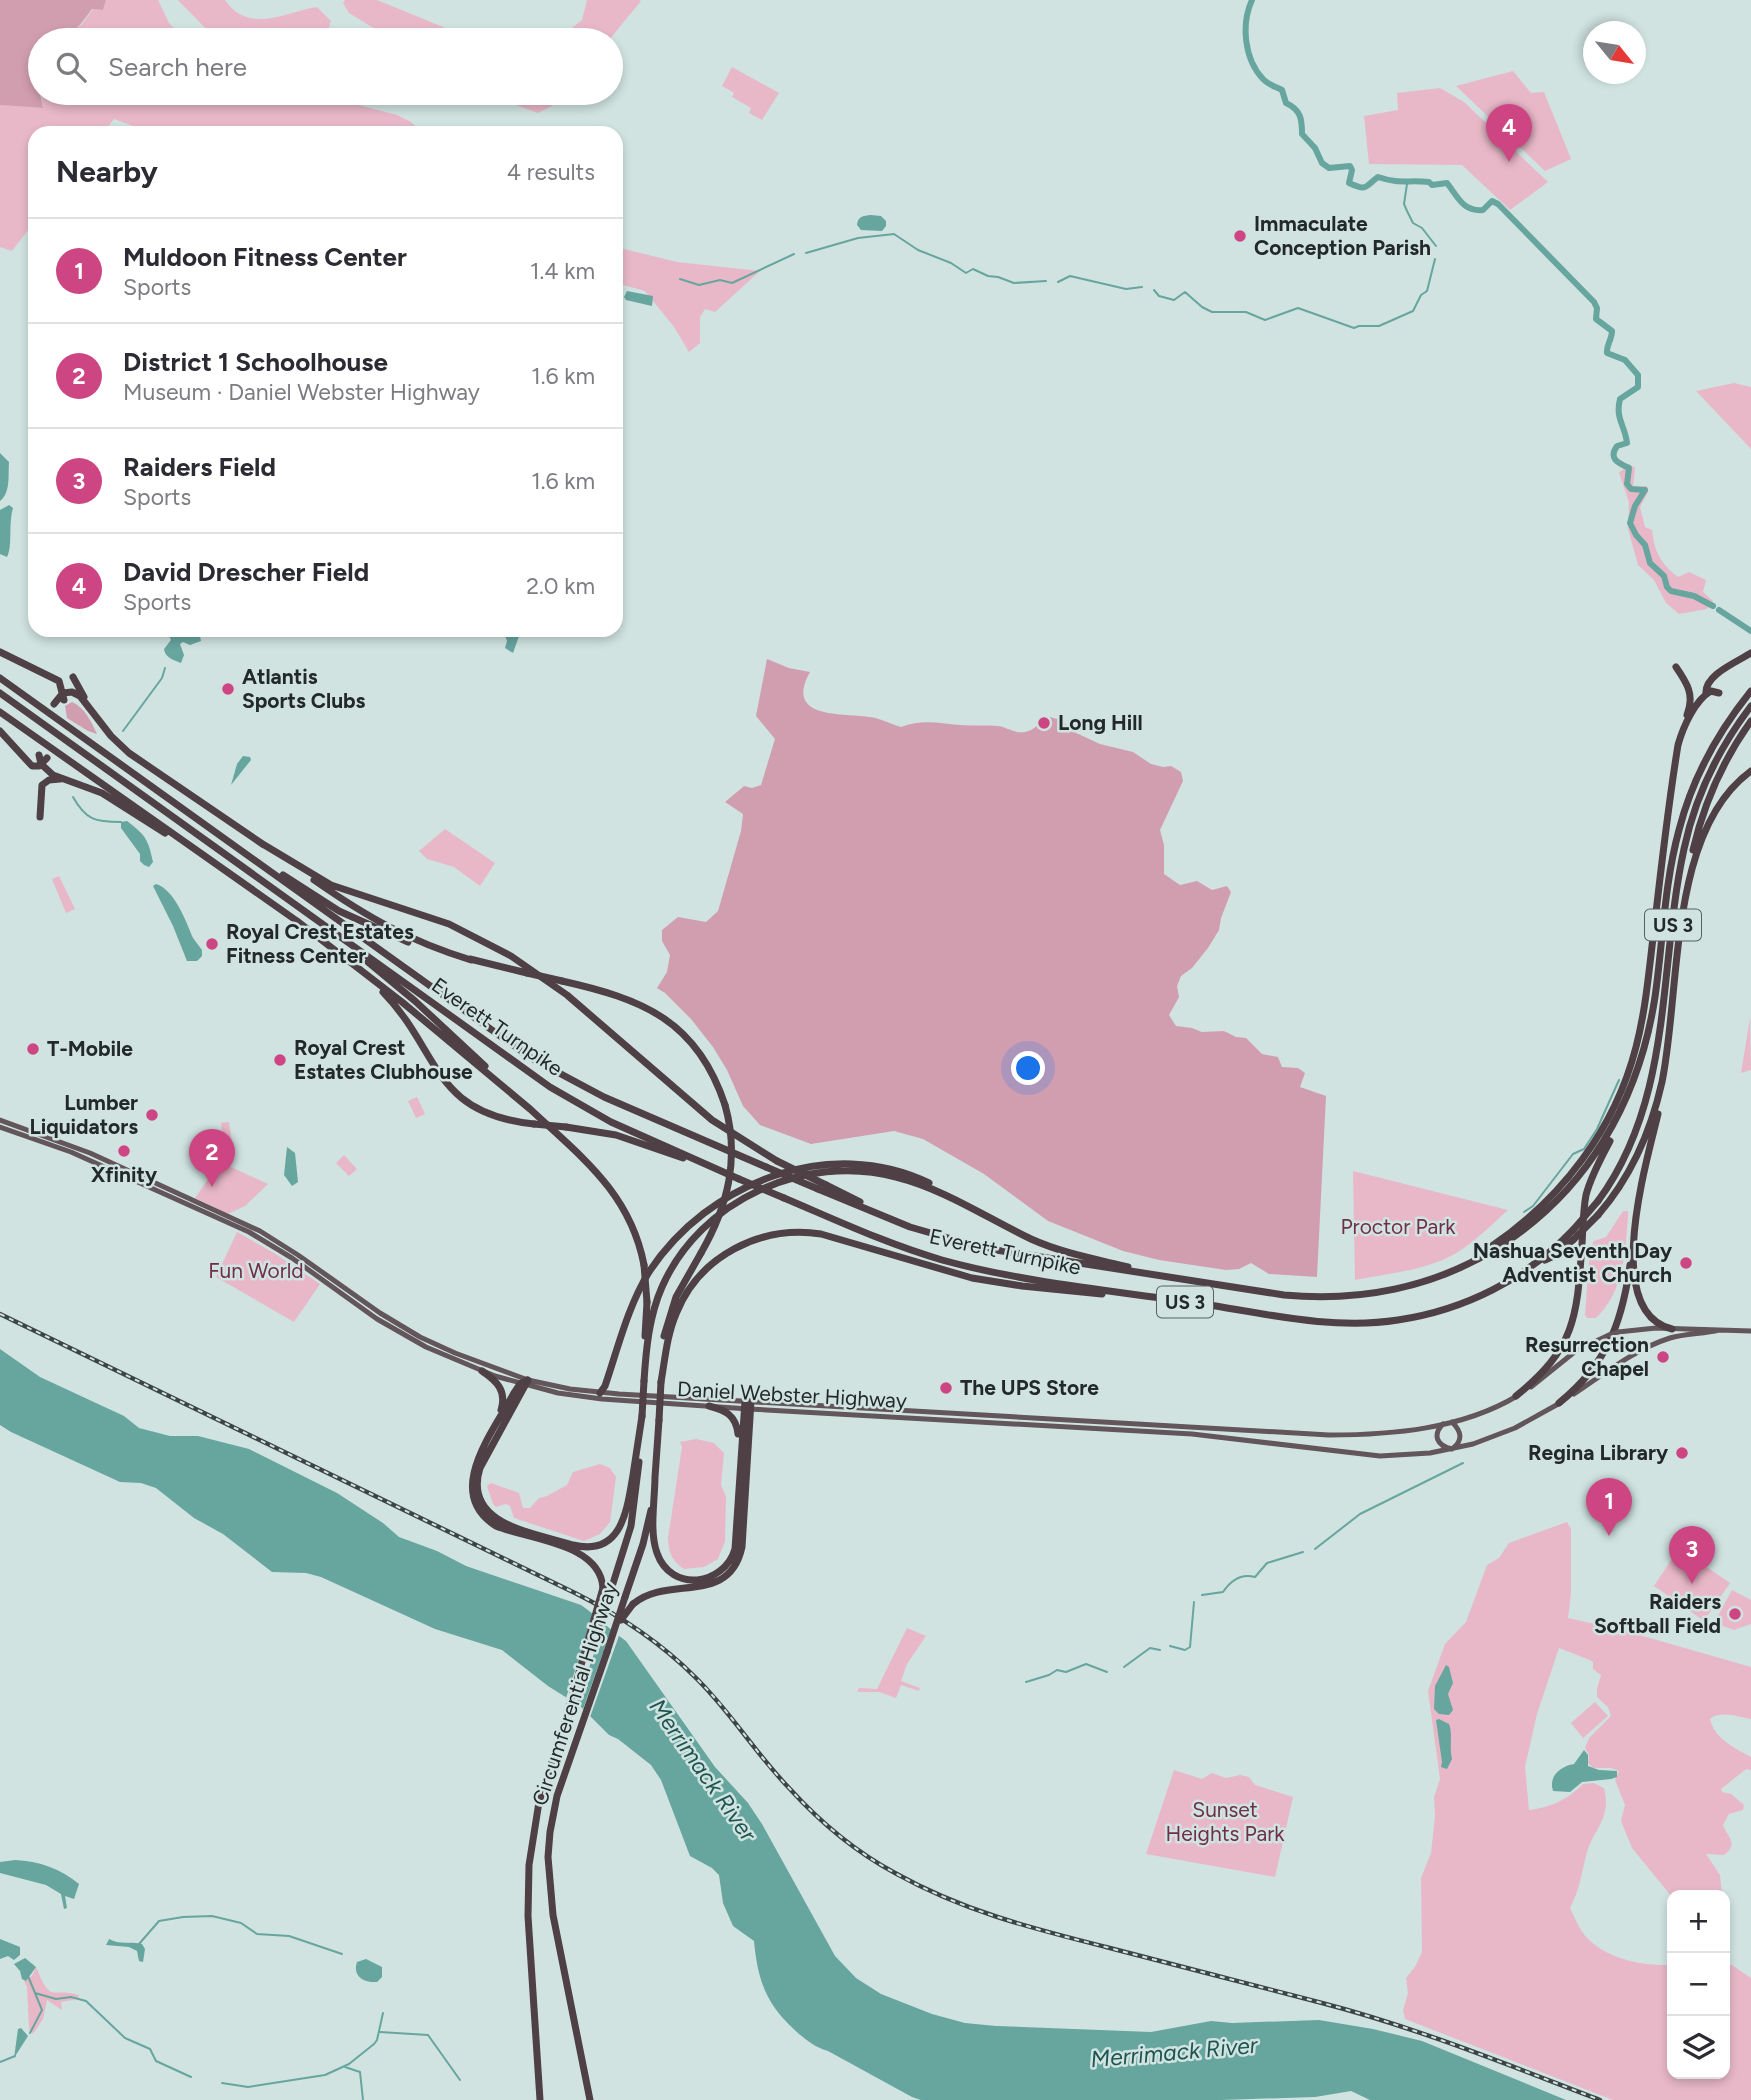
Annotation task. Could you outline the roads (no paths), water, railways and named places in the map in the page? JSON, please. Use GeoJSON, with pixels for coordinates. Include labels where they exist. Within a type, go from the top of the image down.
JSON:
{"type":"FeatureCollection","features":[{"type":"Feature","properties":{"kind":"highway"},"geometry":{"type":"LineString","coordinates":[[0,652],[57,680],[64,696]]}},
{"type":"Feature","properties":{"kind":"highway"},"geometry":{"type":"LineString","coordinates":[[1706,694],[1706,686],[1711,680],[1751,653]]}},
{"type":"Feature","properties":{"kind":"highway"},"geometry":{"type":"LineString","coordinates":[[1434,1278],[1495,1244],[1547,1202],[1589,1151],[1615,1104],[1634,1054],[1642,1017],[1680,737],[1691,698],[1688,686],[1676,667]]}},
{"type":"Feature","properties":{"kind":"highway"},"geometry":{"type":"LineString","coordinates":[[73,677],[95,715]]}},
{"type":"Feature","properties":{"kind":"highway","name":"Everett Turnpike"},"geometry":{"type":"LineString","coordinates":[[0,678],[536,1061],[610,1100],[904,1225],[958,1242],[995,1251],[1272,1294],[1316,1297],[1373,1294],[1434,1278],[1464,1266],[1503,1245],[1557,1201],[1583,1173],[1620,1114],[1643,1054],[1651,1017],[1670,872],[1683,816],[1710,751],[1751,691]]}},
{"type":"Feature","properties":{"kind":"highway"},"geometry":{"type":"LineString","coordinates":[[1680,737],[1706,694],[1712,691],[1720,693]]}},
{"type":"Feature","properties":{"kind":"highway","name":"Everett Turnpike"},"geometry":{"type":"LineString","coordinates":[[0,692],[566,1097],[622,1127],[784,1198],[904,1247],[952,1262],[1009,1275],[1317,1321],[1381,1322],[1420,1316],[1457,1306],[1492,1291],[1535,1264],[1573,1230],[1598,1201],[1626,1155],[1641,1120],[1650,1089],[1659,1039],[1680,868],[1692,818],[1716,759],[1751,706]]}},
{"type":"Feature","properties":{"kind":"highway"},"geometry":{"type":"LineString","coordinates":[[54,704],[70,692],[78,695],[109,733],[130,753],[377,922],[413,940],[471,960]]}},
{"type":"Feature","properties":{"kind":"highway"},"geometry":{"type":"LineString","coordinates":[[0,712],[297,921],[396,997],[530,1109]]}},
{"type":"Feature","properties":{"kind":"highway"},"geometry":{"type":"LineString","coordinates":[[1535,1264],[1556,1255],[1598,1215],[1630,1170],[1649,1129],[1665,1067],[1694,845],[1708,799],[1727,758],[1751,721]]}},
{"type":"Feature","properties":{"kind":"highway"},"geometry":{"type":"LineString","coordinates":[[0,731],[30,765],[37,767],[42,759],[53,775],[108,796],[219,866]]}},
{"type":"Feature","properties":{"kind":"highway"},"geometry":{"type":"LineString","coordinates":[[1686,896],[1703,834],[1712,814],[1727,793],[1751,774]]}},
{"type":"Feature","properties":{"kind":"highway"},"geometry":{"type":"LineString","coordinates":[[40,817],[43,784],[52,779],[67,780]]}},
{"type":"Feature","properties":{"kind":"highway"},"geometry":{"type":"LineString","coordinates":[[215,832],[360,922],[420,947],[628,998],[667,1021],[686,1038],[702,1058],[725,1105],[732,1143],[730,1182],[719,1219],[679,1291],[669,1315],[663,1346],[661,1382]]}},
{"type":"Feature","properties":{"kind":"highway"},"geometry":{"type":"LineString","coordinates":[[261,843],[336,887],[449,924],[512,956],[567,995],[705,1115],[777,1161],[904,1225]]}},
{"type":"Feature","properties":{"kind":"highway"},"geometry":{"type":"LineString","coordinates":[[316,920],[415,1001],[591,1165],[613,1191],[633,1228],[644,1265],[647,1302],[644,1381]]}},
{"type":"Feature","properties":{"kind":"highway"},"geometry":{"type":"LineString","coordinates":[[356,968],[397,1008],[433,1067],[453,1091],[468,1103],[509,1121],[622,1137],[739,1179]]}},
{"type":"Feature","properties":{"kind":"highway"},"geometry":{"type":"LineString","coordinates":[[1559,1404],[1588,1375],[1610,1342],[1625,1299],[1642,1185],[1666,1080],[1672,1010]]}},
{"type":"Feature","properties":{"kind":"highway"},"geometry":{"type":"LineString","coordinates":[[1516,1396],[1550,1365],[1570,1331],[1578,1297],[1587,1192],[1633,1085]]}},
{"type":"Feature","properties":{"kind":"highway"},"geometry":{"type":"LineString","coordinates":[[600,1393],[606,1384],[639,1292],[657,1261],[697,1220],[725,1199],[760,1181],[785,1171],[818,1165],[872,1165],[919,1179],[984,1215]]}},
{"type":"Feature","properties":{"kind":"highway"},"geometry":{"type":"LineString","coordinates":[[644,1381],[652,1317],[671,1270],[685,1249],[707,1226],[732,1206],[783,1180],[814,1173],[872,1172],[915,1183],[1059,1250],[1147,1274]]}},
{"type":"Feature","properties":{"kind":"highway"},"geometry":{"type":"LineString","coordinates":[[661,1382],[672,1323],[692,1284],[709,1265],[730,1251],[752,1240],[777,1234],[802,1232],[827,1235],[948,1272],[991,1281],[1185,1302]]}},
{"type":"Feature","properties":{"kind":"highway"},"geometry":{"type":"LineString","coordinates":[[1633,1244],[1634,1273],[1642,1303],[1654,1321],[1672,1329]]}},
{"type":"Feature","properties":{"kind":"highway"},"geometry":{"type":"LineString","coordinates":[[482,1371],[499,1386],[503,1401],[472,1475],[472,1491],[477,1505],[484,1516],[503,1528],[584,1555],[597,1567],[607,1590]]}},
{"type":"Feature","properties":{"kind":"highway","name":"Circumferential Highway"},"geometry":{"type":"LineString","coordinates":[[540,2100],[528,1916],[528,1865],[539,1802],[632,1520],[644,1381]]}},
{"type":"Feature","properties":{"kind":"highway","name":"Circumferential Highway"},"geometry":{"type":"LineString","coordinates":[[590,2100],[553,1915],[548,1869],[550,1832],[554,1808],[647,1531],[655,1476],[661,1382]]}},
{"type":"Feature","properties":{"kind":"highway"},"geometry":{"type":"LineString","coordinates":[[524,1383],[480,1468],[477,1481],[480,1500],[486,1510],[499,1520],[581,1547],[603,1544],[620,1528],[628,1502],[642,1416]]}},
{"type":"Feature","properties":{"kind":"highway"},"geometry":{"type":"LineString","coordinates":[[477,1462],[524,1383]]}},
{"type":"Feature","properties":{"kind":"highway"},"geometry":{"type":"LineString","coordinates":[[655,1476],[654,1537],[658,1557],[673,1574],[684,1579],[697,1581],[717,1574],[733,1554],[747,1405]]}},
{"type":"Feature","properties":{"kind":"highway"},"geometry":{"type":"LineString","coordinates":[[607,1652],[620,1620],[633,1604],[646,1594],[659,1590],[709,1585],[725,1576],[735,1564],[741,1547],[747,1405]]}},
{"type":"Feature","properties":{"kind":"highway"},"geometry":{"type":"LineString","coordinates":[[709,1406],[730,1414],[736,1423],[739,1469]]}},
{"type":"Feature","properties":{"kind":"main road","name":"Daniel Webster Highway"},"geometry":{"type":"LineString","coordinates":[[0,1120],[90,1153],[255,1229],[413,1333],[475,1362],[524,1383],[600,1393],[1179,1433],[1373,1456],[1418,1454],[1452,1449],[1509,1431],[1559,1404],[1648,1347],[1699,1331]]}},
{"type":"Feature","properties":{"kind":"main road","name":"Daniel Webster Highway"},"geometry":{"type":"LineString","coordinates":[[0,1127],[71,1152],[249,1232],[292,1258],[395,1330],[445,1356],[482,1371],[524,1383],[602,1399],[1329,1435],[1380,1433],[1443,1424],[1487,1411],[1543,1378],[1577,1350],[1618,1332],[1644,1329],[1699,1331]]}},
{"type":"Feature","properties":{"kind":"main road"},"geometry":{"type":"LineString","coordinates":[[1699,1331],[1751,1333]]}},
{"type":"Feature","properties":{"kind":"main road"},"geometry":{"type":"LineString","coordinates":[[1443,1424],[1437,1432],[1437,1440],[1442,1446],[1452,1449],[1461,1436],[1452,1422]]}},
{"type":"Feature","properties":{"kind":"water"},"geometry":{"type":"Polygon","coordinates":[[[881,216],[886,221],[882,231],[861,230],[857,225],[860,218],[881,216]]]}},
{"type":"Feature","properties":{"kind":"water"},"geometry":{"type":"Polygon","coordinates":[[[627,291],[653,296],[652,306],[626,300],[624,297],[627,291]]]}},
{"type":"Feature","properties":{"kind":"water"},"geometry":{"type":"Polygon","coordinates":[[[0,453],[9,462],[9,478],[6,493],[0,501],[0,453]]]}},
{"type":"Feature","properties":{"kind":"water"},"geometry":{"type":"Polygon","coordinates":[[[9,505],[13,508],[7,557],[0,554],[0,510],[9,505]]]}},
{"type":"Feature","properties":{"kind":"water"},"geometry":{"type":"Polygon","coordinates":[[[170,637],[200,637],[201,641],[190,645],[183,642],[180,644],[184,655],[181,663],[166,655],[164,649],[171,640],[170,637]]]}},
{"type":"Feature","properties":{"kind":"water"},"geometry":{"type":"Polygon","coordinates":[[[506,637],[519,637],[513,653],[505,648],[506,637]]]}},
{"type":"Feature","properties":{"kind":"water"},"geometry":{"type":"Polygon","coordinates":[[[243,756],[250,757],[251,760],[231,785],[237,764],[243,756]]]}},
{"type":"Feature","properties":{"kind":"water"},"geometry":{"type":"Polygon","coordinates":[[[127,821],[147,842],[153,862],[149,867],[140,861],[140,854],[121,828],[121,822],[127,821]]]}},
{"type":"Feature","properties":{"kind":"water"},"geometry":{"type":"Polygon","coordinates":[[[156,884],[174,899],[193,938],[202,950],[202,956],[197,961],[187,961],[153,886],[156,884]]]}},
{"type":"Feature","properties":{"kind":"water"},"geometry":{"type":"Polygon","coordinates":[[[287,1147],[295,1153],[298,1182],[292,1186],[284,1175],[287,1147]]]}},
{"type":"Feature","properties":{"kind":"water","name":"Merrimack River"},"geometry":{"type":"Polygon","coordinates":[[[0,1349],[40,1377],[124,1416],[139,1428],[170,1436],[198,1436],[249,1449],[337,1493],[383,1523],[399,1537],[437,1551],[466,1566],[587,1609],[626,1641],[715,1767],[748,1803],[835,1956],[856,1978],[881,1994],[932,2014],[965,2023],[996,2026],[1151,2032],[1211,2021],[1232,2023],[1319,2020],[1422,2041],[1566,2100],[1370,2100],[1351,2091],[1315,2097],[1221,2100],[921,2100],[912,2097],[812,2044],[779,2014],[762,1982],[754,1941],[733,1926],[723,1903],[719,1875],[690,1856],[661,1780],[651,1765],[609,1735],[580,1706],[548,1686],[502,1650],[435,1629],[321,1577],[306,1573],[272,1572],[156,1488],[141,1483],[120,1482],[11,1432],[0,1425],[0,1349]]]}},
{"type":"Feature","properties":{"kind":"water"},"geometry":{"type":"Polygon","coordinates":[[[1446,1665],[1453,1683],[1448,1694],[1453,1710],[1449,1715],[1439,1714],[1434,1709],[1435,1686],[1446,1665]]]}},
{"type":"Feature","properties":{"kind":"water"},"geometry":{"type":"Polygon","coordinates":[[[1436,1720],[1449,1724],[1450,1728],[1452,1759],[1447,1769],[1441,1767],[1436,1720]]]}},
{"type":"Feature","properties":{"kind":"water"},"geometry":{"type":"Polygon","coordinates":[[[1584,1750],[1588,1755],[1588,1766],[1617,1771],[1617,1777],[1582,1782],[1570,1792],[1553,1791],[1554,1776],[1574,1764],[1584,1750]]]}},
{"type":"Feature","properties":{"kind":"water"},"geometry":{"type":"Polygon","coordinates":[[[15,1860],[49,1867],[79,1884],[74,1899],[65,1896],[67,1908],[64,1909],[61,1894],[46,1885],[0,1873],[0,1862],[15,1860]]]}},
{"type":"Feature","properties":{"kind":"water"},"geometry":{"type":"Polygon","coordinates":[[[0,1939],[20,1947],[20,1955],[14,1960],[8,1956],[0,1959],[0,1939]]]}},
{"type":"Feature","properties":{"kind":"water"},"geometry":{"type":"Polygon","coordinates":[[[109,1939],[142,1944],[145,1949],[143,1962],[139,1961],[137,1951],[129,1947],[106,1945],[109,1939]]]}},
{"type":"Feature","properties":{"kind":"water"},"geometry":{"type":"Polygon","coordinates":[[[25,1958],[36,1967],[26,1981],[22,1979],[14,1964],[25,1958]]]}},
{"type":"Feature","properties":{"kind":"water"},"geometry":{"type":"Polygon","coordinates":[[[366,1959],[382,1967],[382,1977],[377,1982],[360,1978],[356,1971],[357,1962],[366,1959]]]}},
{"type":"Feature","properties":{"kind":"water"},"geometry":{"type":"Polygon","coordinates":[[[21,2028],[28,2036],[14,2058],[18,2029],[21,2028]]]}},
{"type":"Feature","properties":{"kind":"waterway"},"geometry":{"type":"LineString","coordinates":[[1252,0],[1246,20],[1246,41],[1252,62],[1263,79],[1282,90],[1286,103],[1298,112],[1302,134],[1315,148],[1322,163],[1329,168],[1350,166],[1352,170],[1349,183],[1360,187],[1366,187],[1378,177],[1429,182],[1432,185],[1447,183],[1470,209],[1483,210],[1492,201],[1498,204],[1594,302],[1597,308],[1596,319],[1612,331],[1607,353],[1625,360],[1638,375],[1638,387],[1620,399],[1619,417],[1627,443],[1614,450],[1614,457],[1618,462],[1629,468],[1627,484],[1631,489],[1645,490],[1635,506],[1630,523],[1645,545],[1650,563],[1664,576],[1667,587],[1671,591],[1694,596],[1713,606]]}},
{"type":"Feature","properties":{"kind":"waterway"},"geometry":{"type":"LineString","coordinates":[[1407,184],[1404,204],[1407,211],[1413,223],[1422,228],[1436,246]]}},
{"type":"Feature","properties":{"kind":"waterway"},"geometry":{"type":"LineString","coordinates":[[806,253],[858,238],[894,234],[918,250],[951,263],[966,273],[973,269],[1014,283],[1046,281]]}},
{"type":"Feature","properties":{"kind":"waterway"},"geometry":{"type":"LineString","coordinates":[[680,279],[699,285],[720,280],[732,283],[794,254]]}},
{"type":"Feature","properties":{"kind":"waterway"},"geometry":{"type":"LineString","coordinates":[[1154,290],[1159,296],[1174,300],[1185,292],[1212,312],[1246,312],[1265,320],[1298,308],[1354,328],[1379,326],[1413,311],[1421,295],[1427,291],[1435,259]]}},
{"type":"Feature","properties":{"kind":"waterway"},"geometry":{"type":"LineString","coordinates":[[1058,282],[1070,276],[1126,289],[1142,287]]}},
{"type":"Feature","properties":{"kind":"waterway"},"geometry":{"type":"LineString","coordinates":[[1719,610],[1751,631]]}},
{"type":"Feature","properties":{"kind":"waterway"},"geometry":{"type":"LineString","coordinates":[[123,731],[162,678],[165,668]]}},
{"type":"Feature","properties":{"kind":"waterway"},"geometry":{"type":"LineString","coordinates":[[73,797],[82,811],[92,818],[121,822]]}},
{"type":"Feature","properties":{"kind":"waterway"},"geometry":{"type":"LineString","coordinates":[[1524,1212],[1533,1206],[1573,1154],[1584,1149],[1597,1129],[1619,1080]]}},
{"type":"Feature","properties":{"kind":"waterway"},"geometry":{"type":"LineString","coordinates":[[1315,1549],[1360,1514],[1463,1463]]}},
{"type":"Feature","properties":{"kind":"waterway"},"geometry":{"type":"LineString","coordinates":[[1202,1595],[1223,1592],[1237,1578],[1255,1577],[1267,1563],[1303,1552]]}},
{"type":"Feature","properties":{"kind":"waterway"},"geometry":{"type":"LineString","coordinates":[[1170,1646],[1185,1650],[1190,1647],[1194,1602]]}},
{"type":"Feature","properties":{"kind":"waterway"},"geometry":{"type":"LineString","coordinates":[[1124,1667],[1150,1648],[1160,1650]]}},
{"type":"Feature","properties":{"kind":"waterway"},"geometry":{"type":"LineString","coordinates":[[1026,1682],[1057,1670],[1066,1672],[1086,1664],[1107,1672]]}},
{"type":"Feature","properties":{"kind":"waterway"},"geometry":{"type":"LineString","coordinates":[[139,1944],[159,1921],[212,1916],[241,1923],[257,1934],[289,1936],[342,1954]]}},
{"type":"Feature","properties":{"kind":"waterway"},"geometry":{"type":"LineString","coordinates":[[28,1976],[42,2010],[30,2033]]}},
{"type":"Feature","properties":{"kind":"waterway"},"geometry":{"type":"LineString","coordinates":[[35,1993],[56,1999],[71,1997],[86,2001],[125,2038],[150,2049],[156,2061],[191,2077]]}},
{"type":"Feature","properties":{"kind":"waterway"},"geometry":{"type":"LineString","coordinates":[[222,2083],[248,2087],[325,2075],[349,2064],[374,2044],[383,2013]]}},
{"type":"Feature","properties":{"kind":"waterway"},"geometry":{"type":"LineString","coordinates":[[380,2032],[428,2035],[460,2080]]}},
{"type":"Feature","properties":{"kind":"waterway"},"geometry":{"type":"LineString","coordinates":[[0,2062],[15,2056]]}},
{"type":"Feature","properties":{"kind":"waterway"},"geometry":{"type":"LineString","coordinates":[[345,2067],[360,2072],[363,2100]]}},
{"type":"Feature","properties":{"kind":"railway"},"geometry":{"type":"LineString","coordinates":[[0,1314],[607,1610],[668,1652],[695,1677],[778,1776],[826,1825],[866,1856],[921,1886],[972,1908],[1024,1925],[1393,2024],[1600,2100]]}},
{"type":"Feature","properties":{"kind":"place","name":"David Drescher Field"},"geometry":{"type":"Point","coordinates":[1509,162]}},
{"type":"Feature","properties":{"kind":"place","name":"Immaculate Conception Parish"},"geometry":{"type":"Point","coordinates":[1240,236]}},
{"type":"Feature","properties":{"kind":"place","name":"Atlantis Sports Clubs"},"geometry":{"type":"Point","coordinates":[228,689]}},
{"type":"Feature","properties":{"kind":"place","name":"Long Hill"},"geometry":{"type":"Point","coordinates":[1044,723]}},
{"type":"Feature","properties":{"kind":"place","name":"Royal Crest Estates Fitness Center"},"geometry":{"type":"Point","coordinates":[212,944]}},
{"type":"Feature","properties":{"kind":"place","name":"T-Mobile"},"geometry":{"type":"Point","coordinates":[33,1049]}},
{"type":"Feature","properties":{"kind":"place","name":"Royal Crest Estates Clubhouse"},"geometry":{"type":"Point","coordinates":[280,1060]}},
{"type":"Feature","properties":{"kind":"place","name":"Lumber Liquidators"},"geometry":{"type":"Point","coordinates":[152,1115]}},
{"type":"Feature","properties":{"kind":"place","name":"Xfinity"},"geometry":{"type":"Point","coordinates":[124,1151]}},
{"type":"Feature","properties":{"kind":"place","name":"District 1 Schoolhouse"},"geometry":{"type":"Point","coordinates":[212,1187]}},
{"type":"Feature","properties":{"kind":"place","name":"Nashua Seventh Day Adventist Church"},"geometry":{"type":"Point","coordinates":[1686,1263]}},
{"type":"Feature","properties":{"kind":"place","name":"Resurrection Chapel"},"geometry":{"type":"Point","coordinates":[1663,1357]}},
{"type":"Feature","properties":{"kind":"place","name":"The UPS Store"},"geometry":{"type":"Point","coordinates":[946,1388]}},
{"type":"Feature","properties":{"kind":"place","name":"Regina Library"},"geometry":{"type":"Point","coordinates":[1682,1453]}},
{"type":"Feature","properties":{"kind":"place","name":"Muldoon Fitness Center"},"geometry":{"type":"Point","coordinates":[1609,1536]}},
{"type":"Feature","properties":{"kind":"place","name":"Raiders Field"},"geometry":{"type":"Point","coordinates":[1692,1584]}},
{"type":"Feature","properties":{"kind":"place","name":"Raiders Softball Field"},"geometry":{"type":"Point","coordinates":[1735,1614]}},
{"type":"Feature","properties":{"kind":"park label","name":"Proctor Park"},"geometry":{"type":"Point","coordinates":[1398,1227]}},
{"type":"Feature","properties":{"kind":"park label","name":"Fun World"},"geometry":{"type":"Point","coordinates":[256,1271]}},
{"type":"Feature","properties":{"kind":"park label","name":"Sunset Heights Park"},"geometry":{"type":"Point","coordinates":[1225,1822]}}]}
